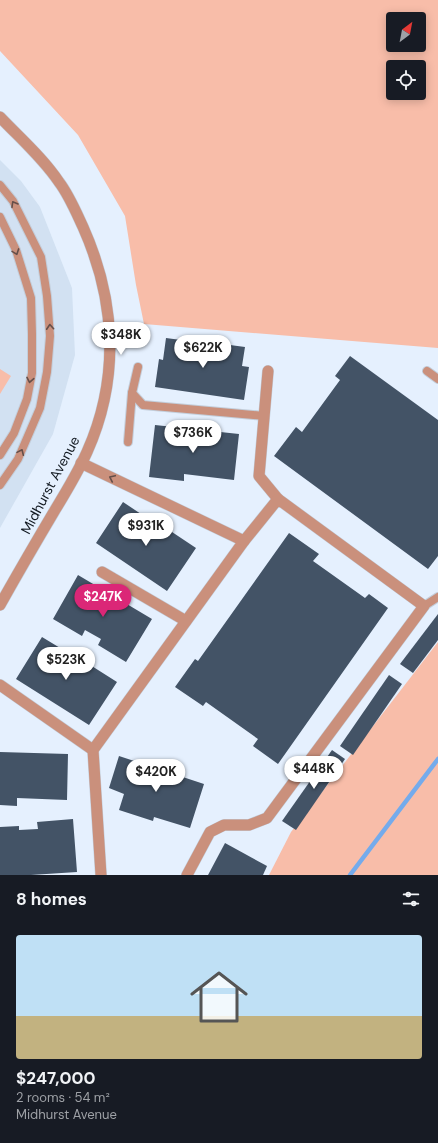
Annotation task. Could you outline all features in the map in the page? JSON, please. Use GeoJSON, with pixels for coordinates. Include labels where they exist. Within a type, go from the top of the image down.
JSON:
{"type":"FeatureCollection","features":[{"type":"Feature","properties":{"kind":"street","name":"Midhurst Avenue"},"geometry":{"type":"LineString","coordinates":[[0,117],[36,154],[60,182],[78,216],[94,251],[104,291],[110,330],[109,371],[103,408],[87,453],[0,604]]}},
{"type":"Feature","properties":{"kind":"street"},"geometry":{"type":"LineString","coordinates":[[187,875],[210,832],[224,825],[249,825],[267,818],[424,606],[278,499],[259,476],[268,371]]}},
{"type":"Feature","properties":{"kind":"street"},"geometry":{"type":"LineString","coordinates":[[81,463],[244,541]]}},
{"type":"Feature","properties":{"kind":"street"},"geometry":{"type":"LineString","coordinates":[[101,875],[92,750],[244,541],[278,499]]}},
{"type":"Feature","properties":{"kind":"street"},"geometry":{"type":"LineString","coordinates":[[102,572],[186,621]]}},
{"type":"Feature","properties":{"kind":"street"},"geometry":{"type":"LineString","coordinates":[[0,685],[92,750]]}},
{"type":"Feature","properties":{"kind":"lane"},"geometry":{"type":"LineString","coordinates":[[0,185],[13,201],[41,257],[47,296],[50,336],[47,372],[40,408],[18,459],[0,485]]}},
{"type":"Feature","properties":{"kind":"lane"},"geometry":{"type":"LineString","coordinates":[[0,216],[16,250],[31,298],[32,334],[32,373],[27,399],[14,433],[0,455]]}},
{"type":"Feature","properties":{"kind":"lane"},"geometry":{"type":"LineString","coordinates":[[128,442],[132,393],[138,367]]}},
{"type":"Feature","properties":{"kind":"lane"},"geometry":{"type":"LineString","coordinates":[[427,371],[438,378]]}},
{"type":"Feature","properties":{"kind":"lane"},"geometry":{"type":"LineString","coordinates":[[132,393],[143,405],[265,416]]}},
{"type":"Feature","properties":{"kind":"lane"},"geometry":{"type":"LineString","coordinates":[[424,606],[438,597]]}},
{"type":"Feature","properties":{"kind":"shaded area"},"geometry":{"type":"Polygon","coordinates":[[[0,0],[438,0],[438,348],[144,324],[125,216],[78,135],[0,51],[0,0]]]}},
{"type":"Feature","properties":{"kind":"shaded area"},"geometry":{"type":"Polygon","coordinates":[[[0,160],[21,181],[40,207],[72,288],[75,355],[53,434],[0,528],[0,160]]]}},
{"type":"Feature","properties":{"kind":"shaded area"},"geometry":{"type":"Polygon","coordinates":[[[0,369],[11,376],[0,394],[0,369]]]}},
{"type":"Feature","properties":{"kind":"shaded area"},"geometry":{"type":"Polygon","coordinates":[[[438,642],[438,875],[269,875],[291,832],[438,642]]]}},
{"type":"Feature","properties":{"kind":"building"},"geometry":{"type":"Polygon","coordinates":[[[166,338],[196,342],[195,347],[214,350],[215,343],[245,347],[242,366],[249,367],[244,400],[155,387],[159,359],[163,360],[166,338]]]}},
{"type":"Feature","properties":{"kind":"building"},"geometry":{"type":"Polygon","coordinates":[[[350,356],[438,420],[438,556],[428,569],[274,456],[296,427],[302,432],[340,380],[335,376],[350,356]]]}},
{"type":"Feature","properties":{"kind":"building"},"geometry":{"type":"Polygon","coordinates":[[[155,425],[239,434],[234,480],[184,474],[184,481],[149,477],[155,425]]]}},
{"type":"Feature","properties":{"kind":"building"},"geometry":{"type":"Polygon","coordinates":[[[123,502],[150,520],[148,524],[163,534],[166,528],[196,548],[167,591],[96,543],[123,502]]]}},
{"type":"Feature","properties":{"kind":"building"},"geometry":{"type":"Polygon","coordinates":[[[289,533],[319,554],[313,561],[365,598],[369,594],[388,608],[278,764],[253,746],[258,739],[206,702],[203,706],[175,687],[195,659],[198,661],[289,533]]]}},
{"type":"Feature","properties":{"kind":"building"},"geometry":{"type":"Polygon","coordinates":[[[78,575],[152,619],[126,662],[98,645],[101,639],[85,630],[82,636],[53,619],[78,575]]]}},
{"type":"Feature","properties":{"kind":"building"},"geometry":{"type":"Polygon","coordinates":[[[438,614],[438,640],[413,673],[400,664],[438,614]]]}},
{"type":"Feature","properties":{"kind":"building"},"geometry":{"type":"Polygon","coordinates":[[[42,637],[70,654],[68,658],[84,669],[87,663],[117,682],[89,725],[16,679],[42,637]]]}},
{"type":"Feature","properties":{"kind":"building"},"geometry":{"type":"Polygon","coordinates":[[[389,675],[402,684],[353,755],[340,746],[389,675]]]}},
{"type":"Feature","properties":{"kind":"building"},"geometry":{"type":"Polygon","coordinates":[[[332,750],[345,759],[296,830],[282,821],[332,750]]]}},
{"type":"Feature","properties":{"kind":"building"},"geometry":{"type":"Polygon","coordinates":[[[0,752],[68,754],[67,800],[17,798],[17,806],[0,805],[0,752]]]}},
{"type":"Feature","properties":{"kind":"building"},"geometry":{"type":"Polygon","coordinates":[[[119,756],[204,784],[190,828],[154,817],[153,821],[119,810],[124,794],[109,788],[119,756]]]}},
{"type":"Feature","properties":{"kind":"building"},"geometry":{"type":"Polygon","coordinates":[[[73,819],[77,872],[31,875],[0,875],[0,827],[19,826],[19,830],[38,829],[37,822],[73,819]]]}},
{"type":"Feature","properties":{"kind":"building"},"geometry":{"type":"Polygon","coordinates":[[[225,843],[267,866],[263,875],[208,875],[225,843]]]}},
{"type":"Feature","properties":{"kind":"waterway"},"geometry":{"type":"LineString","coordinates":[[350,875],[438,759]]}}]}
